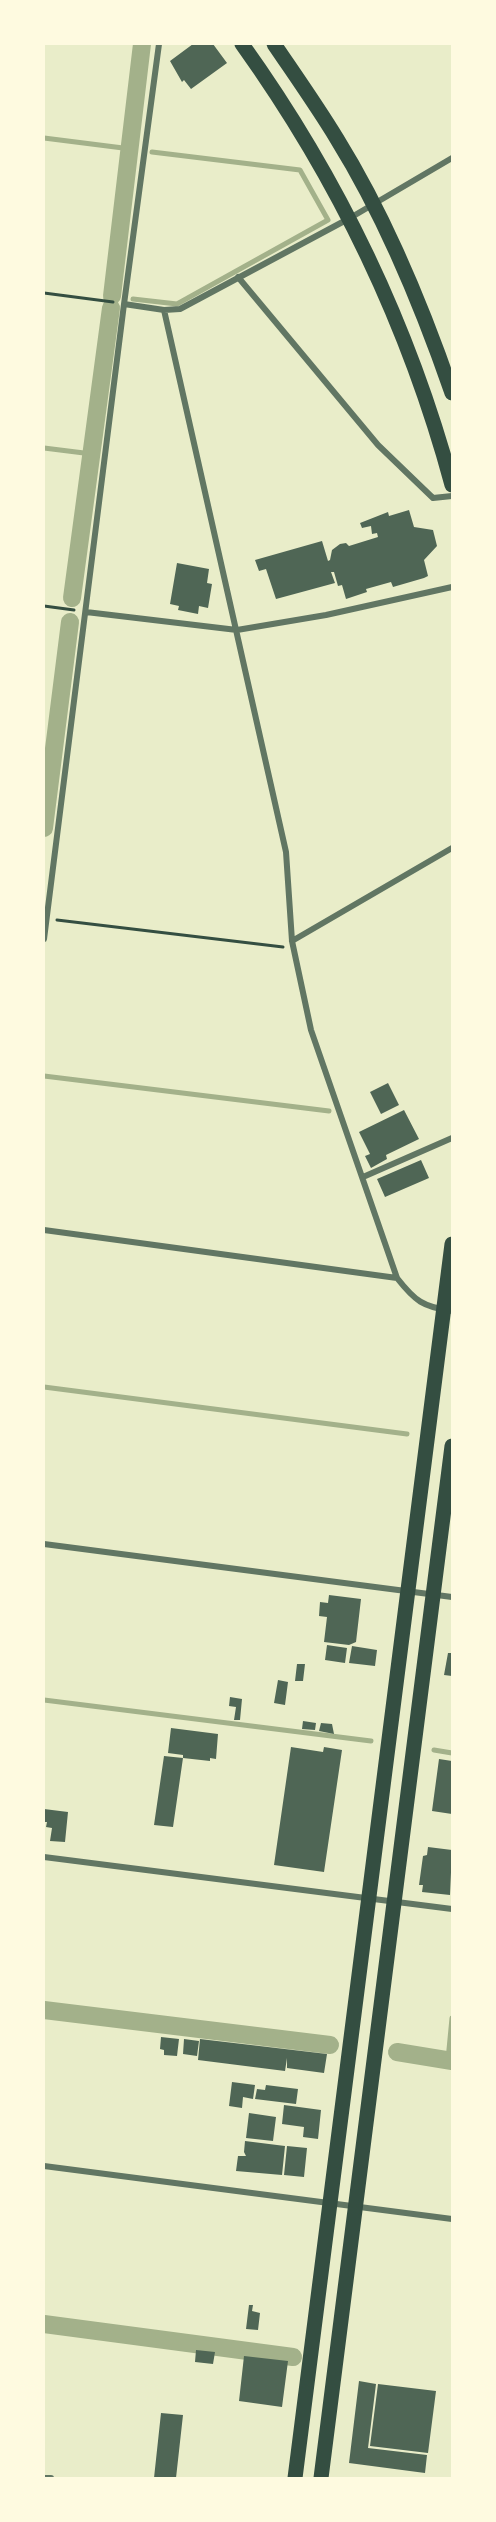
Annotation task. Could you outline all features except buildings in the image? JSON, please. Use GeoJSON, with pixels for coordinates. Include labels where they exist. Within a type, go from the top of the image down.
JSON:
{"type":"FeatureCollection","features":[{"type":"Feature","properties":{"kind":"main road"},"geometry":{"type":"LineString","coordinates":[[242,44],[316,154],[350,218],[388,298],[423,387],[453,485]]}},
{"type":"Feature","properties":{"kind":"main road"},"geometry":{"type":"LineString","coordinates":[[274,44],[338,140],[373,204],[418,303],[453,393]]}},
{"type":"Feature","properties":{"kind":"main road"},"geometry":{"type":"LineString","coordinates":[[295,2478],[408,1590],[448,1311],[453,1244]]}},
{"type":"Feature","properties":{"kind":"main road"},"geometry":{"type":"LineString","coordinates":[[321,2478],[453,1446]]}},
{"type":"Feature","properties":{"kind":"street"},"geometry":{"type":"LineString","coordinates":[[44,939],[159,44]]}},
{"type":"Feature","properties":{"kind":"street"},"geometry":{"type":"LineString","coordinates":[[124,304],[164,310],[180,309],[350,218],[453,159]]}},
{"type":"Feature","properties":{"kind":"street"},"geometry":{"type":"LineString","coordinates":[[238,277],[378,445],[433,498],[453,496]]}},
{"type":"Feature","properties":{"kind":"street"},"geometry":{"type":"LineString","coordinates":[[164,310],[286,852],[292,941],[311,1030],[397,1278],[411,1297],[427,1307],[448,1311]]}},
{"type":"Feature","properties":{"kind":"street"},"geometry":{"type":"LineString","coordinates":[[86,612],[237,630],[327,615],[453,587]]}},
{"type":"Feature","properties":{"kind":"street"},"geometry":{"type":"LineString","coordinates":[[292,941],[453,848]]}},
{"type":"Feature","properties":{"kind":"street"},"geometry":{"type":"LineString","coordinates":[[363,1177],[453,1138]]}},
{"type":"Feature","properties":{"kind":"street"},"geometry":{"type":"LineString","coordinates":[[44,1230],[397,1278]]}},
{"type":"Feature","properties":{"kind":"street"},"geometry":{"type":"LineString","coordinates":[[44,1544],[453,1597]]}},
{"type":"Feature","properties":{"kind":"street"},"geometry":{"type":"LineString","coordinates":[[44,1857],[453,1909]]}},
{"type":"Feature","properties":{"kind":"street"},"geometry":{"type":"LineString","coordinates":[[44,2166],[453,2219]]}},
{"type":"Feature","properties":{"kind":"street"},"geometry":{"type":"LineString","coordinates":[[44,2478],[51,2478]]}},
{"type":"Feature","properties":{"kind":"path"},"geometry":{"type":"LineString","coordinates":[[44,293],[124,304]]}},
{"type":"Feature","properties":{"kind":"path"},"geometry":{"type":"LineString","coordinates":[[44,606],[86,612]]}},
{"type":"Feature","properties":{"kind":"path"},"geometry":{"type":"LineString","coordinates":[[46,919],[281,948],[292,941]]}},
{"type":"Feature","properties":{"kind":"waterway"},"geometry":{"type":"LineString","coordinates":[[112,296],[142,44]]}},
{"type":"Feature","properties":{"kind":"waterway"},"geometry":{"type":"LineString","coordinates":[[44,138],[131,149]]}},
{"type":"Feature","properties":{"kind":"waterway"},"geometry":{"type":"LineString","coordinates":[[133,299],[177,304],[328,220],[300,170],[152,152]]}},
{"type":"Feature","properties":{"kind":"waterway"},"geometry":{"type":"LineString","coordinates":[[72,598],[111,308]]}},
{"type":"Feature","properties":{"kind":"waterway"},"geometry":{"type":"LineString","coordinates":[[44,448],[92,454]]}},
{"type":"Feature","properties":{"kind":"waterway"},"geometry":{"type":"LineString","coordinates":[[44,828],[70,622]]}},
{"type":"Feature","properties":{"kind":"waterway"},"geometry":{"type":"LineString","coordinates":[[44,763],[52,764]]}},
{"type":"Feature","properties":{"kind":"waterway"},"geometry":{"type":"LineString","coordinates":[[44,1076],[329,1111]]}},
{"type":"Feature","properties":{"kind":"waterway"},"geometry":{"type":"LineString","coordinates":[[44,1387],[407,1434]]}},
{"type":"Feature","properties":{"kind":"waterway"},"geometry":{"type":"LineString","coordinates":[[44,1700],[371,1741]]}},
{"type":"Feature","properties":{"kind":"waterway"},"geometry":{"type":"LineString","coordinates":[[434,1750],[452,1753]]}},
{"type":"Feature","properties":{"kind":"waterway"},"geometry":{"type":"LineString","coordinates":[[44,2010],[330,2045]]}},
{"type":"Feature","properties":{"kind":"waterway"},"geometry":{"type":"LineString","coordinates":[[448,2060],[452,2018]]}},
{"type":"Feature","properties":{"kind":"waterway"},"geometry":{"type":"LineString","coordinates":[[397,2052],[452,2061]]}},
{"type":"Feature","properties":{"kind":"waterway"},"geometry":{"type":"LineString","coordinates":[[44,2324],[293,2357]]}}]}
